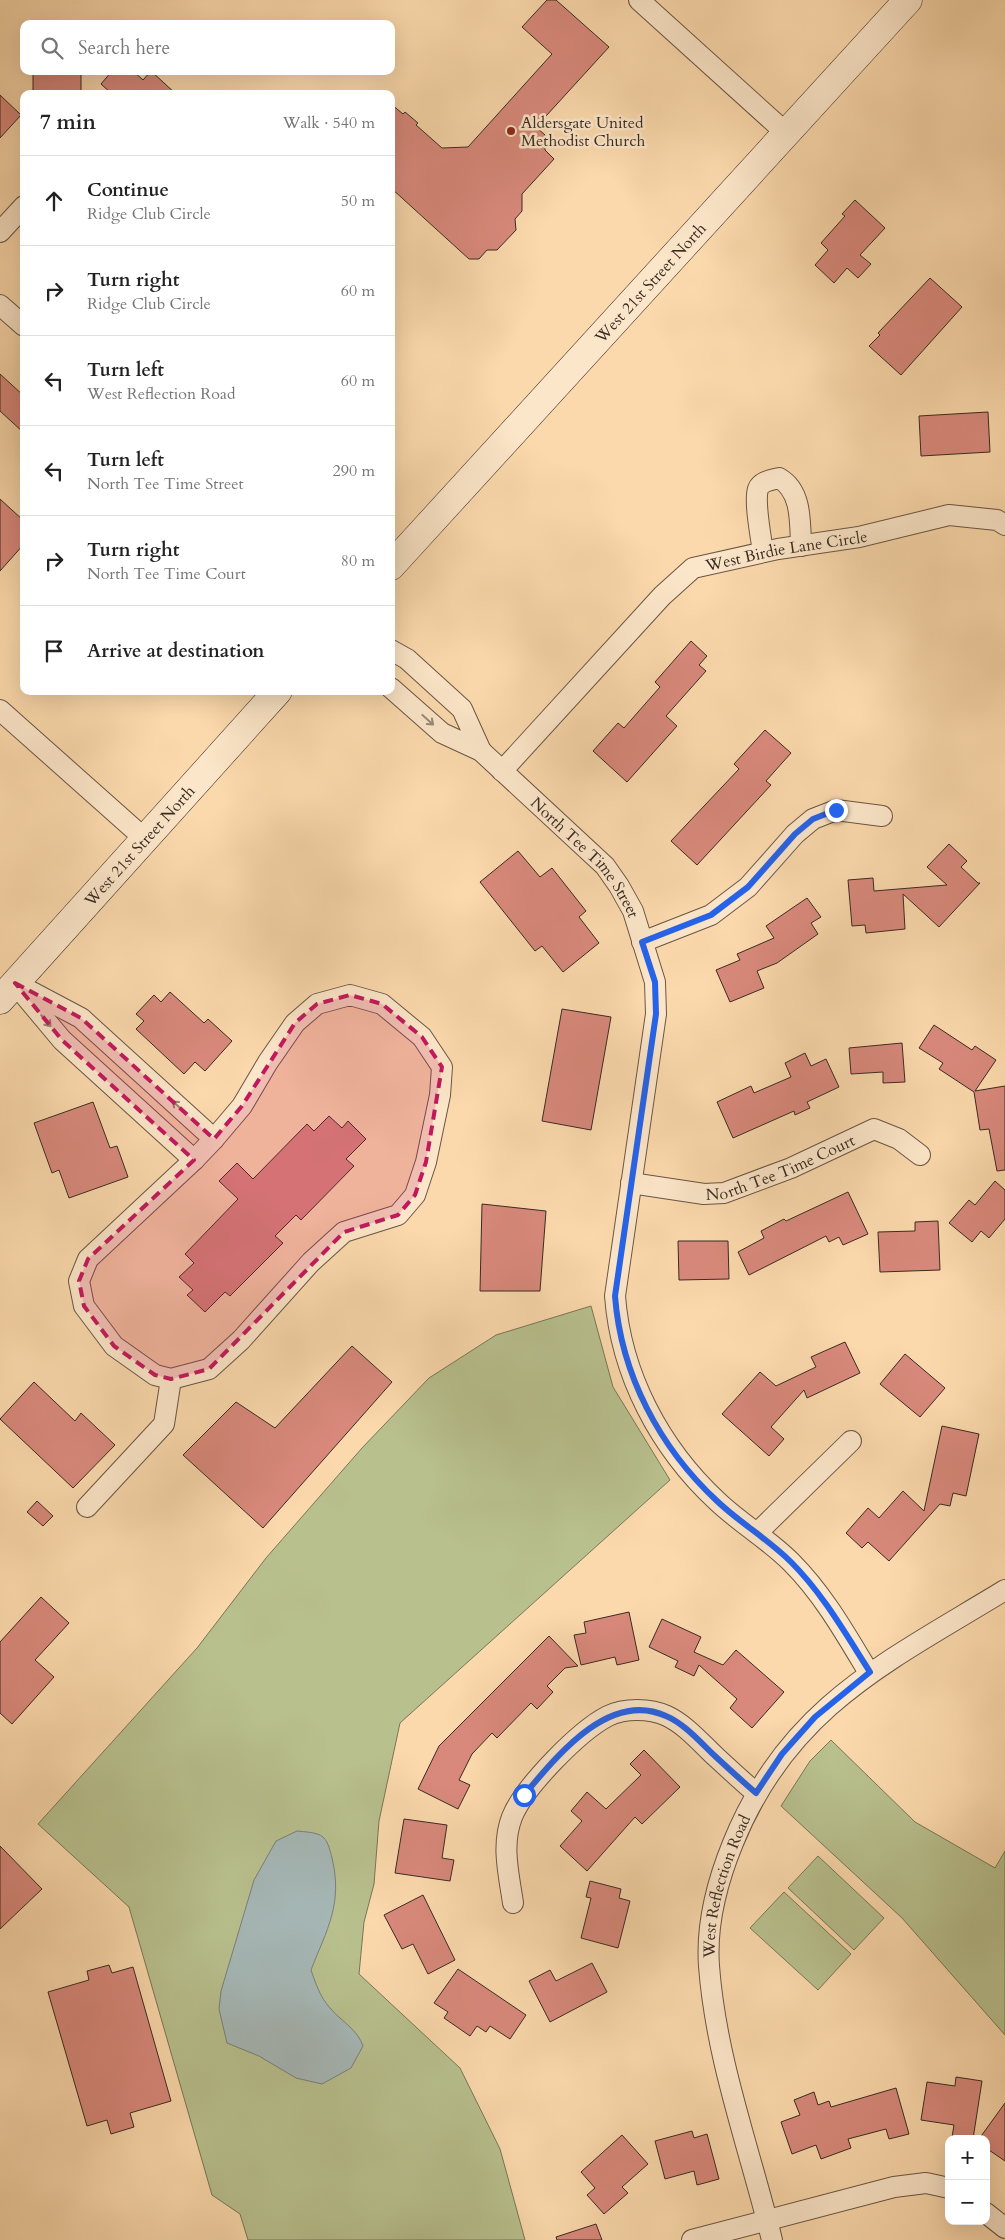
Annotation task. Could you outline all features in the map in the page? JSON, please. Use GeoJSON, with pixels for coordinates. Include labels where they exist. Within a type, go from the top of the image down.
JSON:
{"type":"FeatureCollection","features":[{"type":"Feature","properties":{"kind":"main road","name":"West 21st Street North"},"geometry":{"type":"LineString","coordinates":[[395,562],[908,0]]}},
{"type":"Feature","properties":{"kind":"main road","name":"West 21st Street North"},"geometry":{"type":"LineString","coordinates":[[7,991],[274,695]]}},
{"type":"Feature","properties":{"kind":"street"},"geometry":{"type":"LineString","coordinates":[[639,0],[786,133]]}},
{"type":"Feature","properties":{"kind":"street"},"geometry":{"type":"LineString","coordinates":[[0,232],[20,210]]}},
{"type":"Feature","properties":{"kind":"street"},"geometry":{"type":"LineString","coordinates":[[0,304],[20,322]]}},
{"type":"Feature","properties":{"kind":"street"},"geometry":{"type":"LineString","coordinates":[[763,552],[758,508],[758,489],[762,484],[778,478],[787,483],[797,501],[801,546]]}},
{"type":"Feature","properties":{"kind":"street","name":"West Birdie Lane Circle"},"geometry":{"type":"LineString","coordinates":[[502,770],[655,603],[693,568],[763,552],[859,537],[949,515],[997,520],[1005,525]]}},
{"type":"Feature","properties":{"kind":"street","name":"North Tee Time Street"},"geometry":{"type":"LineString","coordinates":[[395,652],[407,659],[462,708],[481,751]]}},
{"type":"Feature","properties":{"kind":"street","name":"North Tee Time Street"},"geometry":{"type":"LineString","coordinates":[[395,692],[442,733],[481,751],[502,770],[605,866],[633,911],[655,982],[656,1014],[615,1296],[617,1322],[623,1352],[646,1407],[678,1459],[718,1502],[790,1561],[826,1602],[870,1672]]}},
{"type":"Feature","properties":{"kind":"street"},"geometry":{"type":"LineString","coordinates":[[0,710],[145,839]]}},
{"type":"Feature","properties":{"kind":"street"},"geometry":{"type":"LineString","coordinates":[[642,942],[711,915],[748,887],[795,834],[813,819],[836,810],[882,816]]}},
{"type":"Feature","properties":{"kind":"street"},"geometry":{"type":"LineString","coordinates":[[7,991],[81,1018],[214,1139]]}},
{"type":"Feature","properties":{"kind":"street"},"geometry":{"type":"LineString","coordinates":[[7,991],[194,1160]]}},
{"type":"Feature","properties":{"kind":"street"},"geometry":{"type":"LineString","coordinates":[[350,996],[382,1004],[422,1037],[442,1067],[440,1095],[426,1162],[415,1195],[398,1216],[344,1232],[311,1262],[241,1340],[209,1369],[170,1379],[155,1375],[114,1346],[84,1306],[78,1281],[88,1258],[194,1160],[242,1106],[268,1062],[296,1023],[317,1004],[350,996]]}},
{"type":"Feature","properties":{"kind":"street","name":"North Tee Time Court"},"geometry":{"type":"LineString","coordinates":[[630,1183],[704,1194],[724,1192],[791,1168],[874,1129],[899,1139],[920,1155]]}},
{"type":"Feature","properties":{"kind":"street"},"geometry":{"type":"LineString","coordinates":[[87,1508],[164,1424],[170,1379]]}},
{"type":"Feature","properties":{"kind":"street"},"geometry":{"type":"LineString","coordinates":[[757,1533],[851,1441]]}},
{"type":"Feature","properties":{"kind":"street","name":"West Reflection Road"},"geometry":{"type":"LineString","coordinates":[[772,2240],[719,2040],[709,1965],[710,1920],[721,1872],[756,1793],[782,1754],[815,1717],[870,1672],[1005,1590]]}},
{"type":"Feature","properties":{"kind":"street"},"geometry":{"type":"LineString","coordinates":[[513,1903],[505,1846],[512,1818],[524,1795],[544,1771],[564,1751],[607,1717],[625,1711],[644,1711],[666,1716],[689,1731],[756,1793]]}},
{"type":"Feature","properties":{"kind":"street"},"geometry":{"type":"LineString","coordinates":[[692,2240],[894,2186],[926,2182],[945,2187]]}},
{"type":"Feature","properties":{"kind":"street"},"geometry":{"type":"LineString","coordinates":[[990,2216],[1005,2228]]}},
{"type":"Feature","properties":{"kind":"highlighted area"},"geometry":{"type":"Polygon","coordinates":[[[15,983],[81,1018],[214,1139],[242,1106],[295,1023],[317,1004],[350,995],[382,1004],[422,1037],[442,1067],[426,1162],[415,1195],[398,1215],[344,1232],[209,1369],[171,1379],[155,1375],[114,1346],[84,1306],[79,1281],[88,1259],[194,1160],[62,1040],[15,983]]]}},
{"type":"Feature","properties":{"kind":"green space"},"geometry":{"type":"Polygon","coordinates":[[[591,1306],[613,1387],[670,1480],[400,1723],[379,1821],[374,1884],[364,1922],[359,1974],[460,2068],[500,2149],[525,2240],[248,2240],[240,2214],[212,2195],[129,1907],[38,1824],[197,1648],[266,1558],[362,1448],[429,1378],[496,1335],[591,1306]]]}},
{"type":"Feature","properties":{"kind":"green space"},"geometry":{"type":"Polygon","coordinates":[[[831,1740],[915,1822],[995,1868],[1005,1851],[1005,2035],[902,1918],[781,1806],[810,1761],[831,1740]]]}},
{"type":"Feature","properties":{"kind":"green space"},"geometry":{"type":"Polygon","coordinates":[[[818,1856],[884,1918],[854,1950],[788,1888],[818,1856]]]}},
{"type":"Feature","properties":{"kind":"green space"},"geometry":{"type":"Polygon","coordinates":[[[784,1892],[851,1954],[818,1990],[750,1928],[784,1892]]]}},
{"type":"Feature","properties":{"kind":"shaded area"},"geometry":{"type":"Polygon","coordinates":[[[297,1831],[314,1833],[323,1837],[329,1847],[335,1874],[336,1889],[332,1916],[311,1970],[327,2004],[353,2030],[363,2046],[351,2068],[322,2084],[296,2078],[259,2056],[227,2043],[219,2009],[221,1991],[254,1880],[276,1841],[297,1831]]]}},
{"type":"Feature","properties":{"kind":"building","name":"Aldersgate United Methodist Church"},"geometry":{"type":"Polygon","coordinates":[[[547,0],[556,0],[609,47],[536,127],[545,135],[545,150],[554,159],[522,194],[522,211],[515,219],[516,230],[497,250],[487,250],[479,259],[469,259],[395,192],[395,107],[403,114],[405,112],[418,123],[416,125],[442,148],[468,147],[552,54],[522,27],[547,0]]]}},
{"type":"Feature","properties":{"kind":"building"},"geometry":{"type":"Polygon","coordinates":[[[33,75],[81,75],[81,90],[33,90],[33,75]]]}},
{"type":"Feature","properties":{"kind":"building"},"geometry":{"type":"Polygon","coordinates":[[[109,75],[137,75],[143,80],[147,75],[155,75],[172,90],[108,90],[101,84],[109,75]]]}},
{"type":"Feature","properties":{"kind":"building"},"geometry":{"type":"Polygon","coordinates":[[[0,95],[20,116],[0,138],[0,95]]]}},
{"type":"Feature","properties":{"kind":"building"},"geometry":{"type":"Polygon","coordinates":[[[855,200],[885,228],[860,255],[871,264],[858,278],[847,268],[834,283],[815,265],[828,250],[821,243],[845,216],[842,214],[855,200]]]}},
{"type":"Feature","properties":{"kind":"building"},"geometry":{"type":"Polygon","coordinates":[[[930,278],[962,307],[901,375],[869,346],[880,335],[878,333],[930,278]]]}},
{"type":"Feature","properties":{"kind":"building"},"geometry":{"type":"Polygon","coordinates":[[[0,374],[20,392],[20,429],[0,411],[0,374]]]}},
{"type":"Feature","properties":{"kind":"building"},"geometry":{"type":"Polygon","coordinates":[[[988,412],[990,452],[921,456],[919,416],[988,412]]]}},
{"type":"Feature","properties":{"kind":"building"},"geometry":{"type":"Polygon","coordinates":[[[0,499],[20,517],[20,548],[0,571],[0,499]]]}},
{"type":"Feature","properties":{"kind":"building"},"geometry":{"type":"Polygon","coordinates":[[[691,641],[707,656],[699,665],[706,671],[666,716],[677,726],[627,782],[593,751],[618,723],[624,728],[660,687],[655,682],[691,641]]]}},
{"type":"Feature","properties":{"kind":"building"},"geometry":{"type":"Polygon","coordinates":[[[765,730],[791,753],[766,781],[771,785],[697,865],[671,841],[739,769],[734,764],[765,730]]]}},
{"type":"Feature","properties":{"kind":"building"},"geometry":{"type":"Polygon","coordinates":[[[949,844],[967,861],[961,867],[980,883],[939,927],[903,894],[905,929],[866,933],[865,925],[852,926],[848,880],[873,878],[874,891],[947,885],[927,867],[949,844]]]}},
{"type":"Feature","properties":{"kind":"building"},"geometry":{"type":"Polygon","coordinates":[[[518,851],[540,877],[552,868],[586,911],[579,917],[599,943],[563,972],[542,946],[535,951],[480,882],[518,851]]]}},
{"type":"Feature","properties":{"kind":"building"},"geometry":{"type":"Polygon","coordinates":[[[807,898],[821,917],[811,923],[818,934],[777,963],[757,971],[764,988],[730,1002],[716,970],[740,960],[737,954],[774,938],[766,926],[807,898]]]}},
{"type":"Feature","properties":{"kind":"building"},"geometry":{"type":"Polygon","coordinates":[[[170,992],[204,1023],[208,1019],[232,1041],[205,1071],[195,1062],[184,1074],[136,1029],[144,1021],[136,1014],[154,995],[161,1002],[170,992]]]}},
{"type":"Feature","properties":{"kind":"building"},"geometry":{"type":"Polygon","coordinates":[[[562,1009],[611,1017],[591,1130],[542,1121],[562,1009]]]}},
{"type":"Feature","properties":{"kind":"building"},"geometry":{"type":"Polygon","coordinates":[[[934,1025],[972,1050],[975,1046],[996,1060],[975,1091],[1005,1086],[1005,1170],[997,1171],[989,1129],[980,1130],[974,1092],[939,1069],[943,1063],[919,1048],[934,1025]]]}},
{"type":"Feature","properties":{"kind":"building"},"geometry":{"type":"Polygon","coordinates":[[[902,1043],[905,1082],[883,1083],[883,1072],[851,1074],[849,1048],[902,1043]]]}},
{"type":"Feature","properties":{"kind":"building"},"geometry":{"type":"Polygon","coordinates":[[[805,1053],[811,1066],[826,1059],[839,1087],[807,1102],[810,1108],[795,1115],[794,1111],[733,1138],[717,1102],[751,1086],[754,1093],[791,1077],[785,1063],[805,1053]]]}},
{"type":"Feature","properties":{"kind":"building"},"geometry":{"type":"Polygon","coordinates":[[[93,1102],[110,1148],[117,1146],[128,1177],[69,1198],[59,1170],[52,1173],[34,1123],[93,1102]]]}},
{"type":"Feature","properties":{"kind":"building"},"geometry":{"type":"Polygon","coordinates":[[[329,1116],[342,1128],[348,1121],[366,1139],[346,1159],[354,1166],[301,1220],[296,1215],[275,1236],[283,1243],[230,1296],[225,1292],[205,1312],[187,1295],[193,1290],[179,1277],[194,1263],[185,1254],[238,1199],[219,1181],[237,1163],[253,1179],[307,1124],[314,1131],[329,1116]]]}},
{"type":"Feature","properties":{"kind":"building"},"geometry":{"type":"Polygon","coordinates":[[[995,1181],[1005,1190],[1005,1219],[989,1238],[981,1231],[972,1242],[949,1223],[969,1200],[975,1205],[995,1181]]]}},
{"type":"Feature","properties":{"kind":"building"},"geometry":{"type":"Polygon","coordinates":[[[848,1192],[868,1234],[843,1245],[839,1237],[829,1242],[826,1236],[749,1275],[738,1252],[764,1238],[761,1231],[784,1219],[786,1221],[848,1192]]]}},
{"type":"Feature","properties":{"kind":"building"},"geometry":{"type":"Polygon","coordinates":[[[482,1204],[546,1211],[540,1291],[480,1291],[482,1204]]]}},
{"type":"Feature","properties":{"kind":"building"},"geometry":{"type":"Polygon","coordinates":[[[938,1221],[940,1270],[880,1272],[878,1232],[915,1231],[915,1222],[938,1221]]]}},
{"type":"Feature","properties":{"kind":"building"},"geometry":{"type":"Polygon","coordinates":[[[678,1241],[728,1241],[729,1279],[679,1280],[678,1241]]]}},
{"type":"Feature","properties":{"kind":"building"},"geometry":{"type":"Polygon","coordinates":[[[845,1342],[860,1373],[807,1398],[804,1390],[771,1427],[784,1439],[769,1456],[722,1414],[760,1372],[776,1386],[816,1367],[811,1357],[845,1342]]]}},
{"type":"Feature","properties":{"kind":"building"},"geometry":{"type":"Polygon","coordinates":[[[352,1346],[392,1382],[263,1528],[183,1455],[236,1402],[275,1428],[352,1346]]]}},
{"type":"Feature","properties":{"kind":"building"},"geometry":{"type":"Polygon","coordinates":[[[905,1354],[945,1388],[920,1417],[880,1384],[905,1354]]]}},
{"type":"Feature","properties":{"kind":"building"},"geometry":{"type":"Polygon","coordinates":[[[34,1382],[75,1421],[81,1413],[115,1445],[73,1488],[0,1419],[34,1382]]]}},
{"type":"Feature","properties":{"kind":"building"},"geometry":{"type":"Polygon","coordinates":[[[942,1426],[979,1434],[966,1496],[953,1493],[950,1506],[940,1504],[889,1561],[868,1542],[862,1548],[846,1533],[868,1508],[879,1518],[903,1491],[924,1511],[942,1426]]]}},
{"type":"Feature","properties":{"kind":"building"},"geometry":{"type":"Polygon","coordinates":[[[37,1501],[53,1516],[43,1526],[27,1512],[37,1501]]]}},
{"type":"Feature","properties":{"kind":"building"},"geometry":{"type":"Polygon","coordinates":[[[41,1597],[69,1623],[35,1660],[54,1677],[12,1724],[0,1713],[0,1642],[41,1597]]]}},
{"type":"Feature","properties":{"kind":"building"},"geometry":{"type":"Polygon","coordinates":[[[629,1612],[639,1660],[617,1665],[615,1657],[581,1665],[574,1635],[586,1633],[584,1622],[629,1612]]]}},
{"type":"Feature","properties":{"kind":"building"},"geometry":{"type":"Polygon","coordinates":[[[662,1619],[701,1637],[694,1652],[723,1665],[736,1650],[784,1692],[752,1728],[730,1708],[737,1699],[699,1665],[694,1676],[675,1667],[678,1661],[649,1647],[662,1619]]]}},
{"type":"Feature","properties":{"kind":"building"},"geometry":{"type":"Polygon","coordinates":[[[549,1636],[578,1666],[565,1668],[547,1686],[553,1692],[537,1709],[531,1703],[497,1738],[492,1733],[472,1754],[459,1780],[470,1785],[458,1809],[418,1789],[439,1746],[549,1636]]]}},
{"type":"Feature","properties":{"kind":"building"},"geometry":{"type":"Polygon","coordinates":[[[644,1750],[680,1787],[642,1824],[635,1817],[587,1871],[560,1846],[582,1821],[571,1811],[587,1792],[606,1809],[641,1775],[630,1764],[644,1750]]]}},
{"type":"Feature","properties":{"kind":"building"},"geometry":{"type":"Polygon","coordinates":[[[404,1819],[447,1825],[442,1858],[454,1860],[450,1881],[395,1873],[404,1819]]]}},
{"type":"Feature","properties":{"kind":"building"},"geometry":{"type":"Polygon","coordinates":[[[0,1846],[42,1889],[0,1929],[0,1846]]]}},
{"type":"Feature","properties":{"kind":"building"},"geometry":{"type":"Polygon","coordinates":[[[590,1881],[621,1889],[619,1898],[630,1901],[618,1948],[581,1938],[591,1898],[586,1897],[590,1881]]]}},
{"type":"Feature","properties":{"kind":"building"},"geometry":{"type":"Polygon","coordinates":[[[423,1895],[455,1960],[428,1974],[413,1944],[402,1949],[384,1915],[423,1895]]]}},
{"type":"Feature","properties":{"kind":"building"},"geometry":{"type":"Polygon","coordinates":[[[592,1963],[607,1992],[550,2022],[529,1981],[550,1970],[556,1981],[592,1963]]]}},
{"type":"Feature","properties":{"kind":"building"},"geometry":{"type":"Polygon","coordinates":[[[109,1965],[112,1973],[133,1967],[171,2101],[130,2113],[134,2127],[111,2134],[107,2120],[87,2126],[48,1992],[89,1980],[87,1971],[109,1965]]]}},
{"type":"Feature","properties":{"kind":"building"},"geometry":{"type":"Polygon","coordinates":[[[458,1969],[526,2015],[510,2039],[490,2026],[486,2032],[477,2026],[470,2036],[444,2018],[448,2012],[434,2003],[458,1969]]]}},
{"type":"Feature","properties":{"kind":"building"},"geometry":{"type":"Polygon","coordinates":[[[956,2077],[982,2081],[974,2135],[952,2135],[954,2125],[921,2120],[927,2082],[955,2086],[956,2077]]]}},
{"type":"Feature","properties":{"kind":"building"},"geometry":{"type":"Polygon","coordinates":[[[896,2088],[909,2134],[889,2139],[886,2129],[848,2139],[851,2148],[821,2159],[816,2145],[792,2154],[781,2122],[800,2115],[794,2100],[814,2092],[818,2105],[829,2101],[831,2107],[896,2088]]]}},
{"type":"Feature","properties":{"kind":"building"},"geometry":{"type":"Polygon","coordinates":[[[1005,2103],[1005,2161],[990,2151],[990,2135],[982,2135],[1005,2103]]]}},
{"type":"Feature","properties":{"kind":"building"},"geometry":{"type":"Polygon","coordinates":[[[692,2131],[694,2138],[707,2134],[719,2179],[697,2185],[694,2171],[665,2179],[655,2141],[692,2131]]]}},
{"type":"Feature","properties":{"kind":"building"},"geometry":{"type":"Polygon","coordinates":[[[622,2135],[648,2164],[622,2187],[628,2193],[604,2214],[587,2195],[595,2188],[581,2172],[622,2135]]]}},
{"type":"Feature","properties":{"kind":"building"},"geometry":{"type":"Polygon","coordinates":[[[596,2224],[602,2240],[557,2240],[556,2237],[596,2224]]]}},
{"type":"Feature","properties":{"kind":"place","name":"Aldersgate United Methodist Church"},"geometry":{"type":"Point","coordinates":[511,131]}},
{"type":"Feature","properties":{"kind":"route"},"geometry":{"type":"LineString","coordinates":[[524,1795],[564,1751],[607,1717],[625,1711],[644,1711],[666,1716],[689,1731],[756,1793],[782,1754],[815,1717],[870,1672],[826,1602],[790,1561],[718,1502],[678,1459],[646,1407],[623,1352],[617,1322],[615,1296],[656,1014],[655,982],[642,942],[711,915],[748,887],[795,834],[813,819],[836,810]]}}]}
